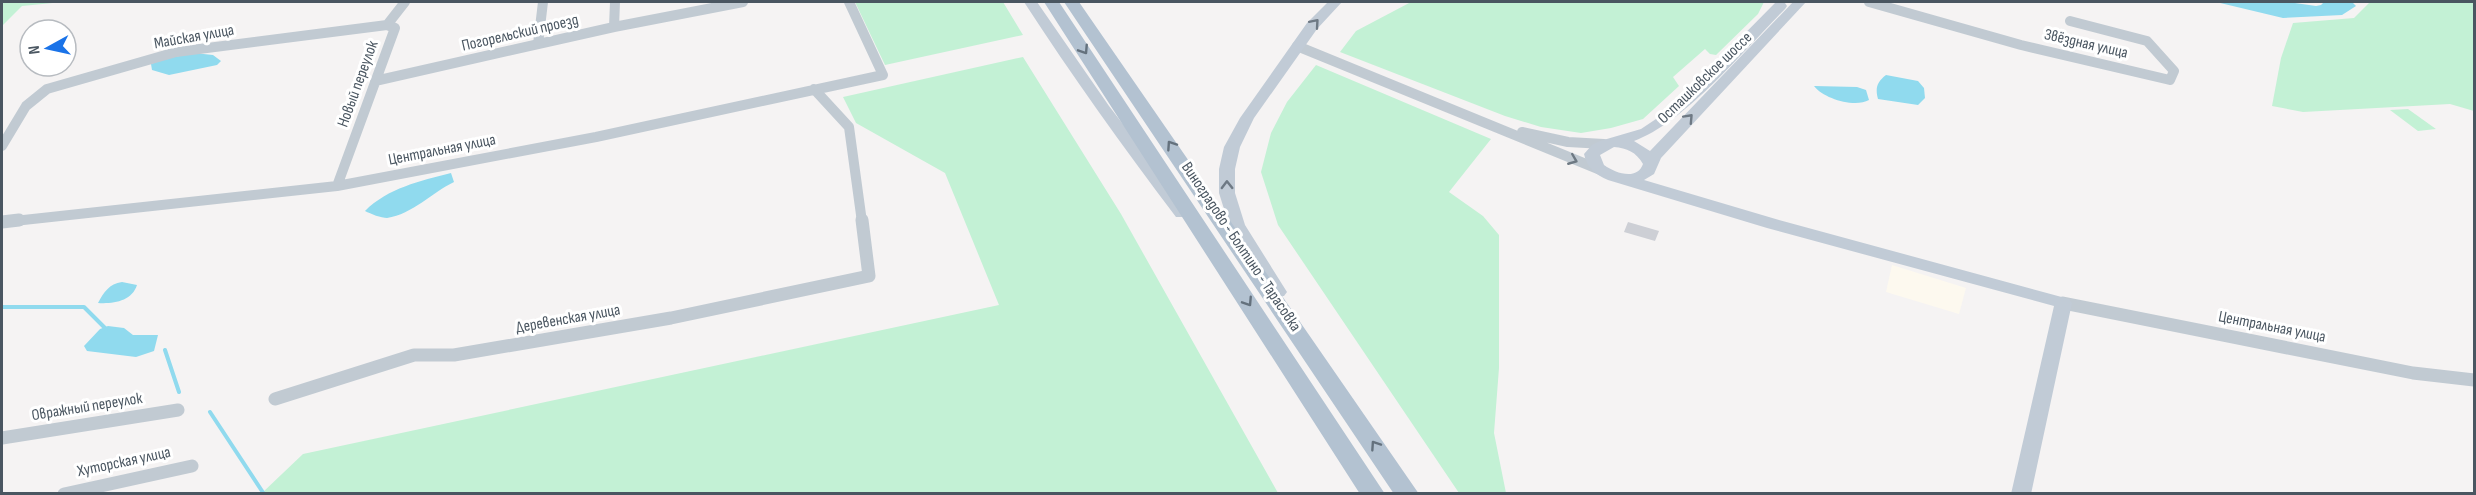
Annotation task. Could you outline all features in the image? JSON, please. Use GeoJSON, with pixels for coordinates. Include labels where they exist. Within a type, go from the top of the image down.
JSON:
{"type":"FeatureCollection","features":[{"type":"Feature","properties":{"kind":"main road","name":"Виноградово - Болтино - Тарасовка"},"geometry":{"type":"LineString","coordinates":[[1052,2],[1374,494]]}},
{"type":"Feature","properties":{"kind":"main road","name":"Виноградово - Болтино - Тарасовка"},"geometry":{"type":"LineString","coordinates":[[1072,2],[1334,382],[1407,494]]}},
{"type":"Feature","properties":{"kind":"street","name":"Новый переулок"},"geometry":{"type":"LineString","coordinates":[[337,186],[395,28],[387,25],[405,2]]}},
{"type":"Feature","properties":{"kind":"street"},"geometry":{"type":"LineString","coordinates":[[538,44],[543,2]]}},
{"type":"Feature","properties":{"kind":"street"},"geometry":{"type":"LineString","coordinates":[[614,27],[615,2]]}},
{"type":"Feature","properties":{"kind":"street","name":"Погорельский проезд"},"geometry":{"type":"LineString","coordinates":[[375,81],[614,27],[742,2]]}},
{"type":"Feature","properties":{"kind":"street","name":"Центральная улица"},"geometry":{"type":"LineString","coordinates":[[2,222],[337,186],[596,137],[883,75],[849,2]]}},
{"type":"Feature","properties":{"kind":"street"},"geometry":{"type":"LineString","coordinates":[[1031,2],[1080,78],[1124,139],[1226,269]]}},
{"type":"Feature","properties":{"kind":"street"},"geometry":{"type":"LineString","coordinates":[[1334,382],[1237,225],[1227,194],[1227,169],[1232,147],[1247,118],[1297,46],[1335,2]]}},
{"type":"Feature","properties":{"kind":"street","name":"Осташковское шоссе"},"geometry":{"type":"LineString","coordinates":[[1611,144],[1646,132],[1661,122],[1695,92],[1785,2]]}},
{"type":"Feature","properties":{"kind":"street","name":"Осташковское шоссе"},"geometry":{"type":"LineString","coordinates":[[1478,119],[1549,139],[1611,144],[1639,149],[1649,166],[1800,2]]}},
{"type":"Feature","properties":{"kind":"street","name":"Звёздная улица"},"geometry":{"type":"LineString","coordinates":[[1869,2],[2021,45],[2170,80],[2174,71],[2147,41],[2070,21]]}},
{"type":"Feature","properties":{"kind":"street","name":"Майская улица"},"geometry":{"type":"LineString","coordinates":[[2,146],[26,106],[47,89],[176,52],[387,25]]}},
{"type":"Feature","properties":{"kind":"street","name":"Осташковское шоссе"},"geometry":{"type":"LineString","coordinates":[[1297,46],[1610,174]]}},
{"type":"Feature","properties":{"kind":"street","name":"Деревенская улица"},"geometry":{"type":"LineString","coordinates":[[275,399],[414,355],[454,355],[670,318],[869,276],[849,127],[814,89]]}},
{"type":"Feature","properties":{"kind":"street"},"geometry":{"type":"LineString","coordinates":[[1611,144],[1594,150],[1592,158],[1610,174],[1773,224],[2063,303],[2020,494]]}},
{"type":"Feature","properties":{"kind":"street"},"geometry":{"type":"LineString","coordinates":[[1610,174],[1639,176],[1649,166],[1653,179],[1665,189]]}},
{"type":"Feature","properties":{"kind":"street"},"geometry":{"type":"LineString","coordinates":[[2017,289],[2044,306],[2051,315],[2057,330]]}},
{"type":"Feature","properties":{"kind":"street","name":"Центральная улица"},"geometry":{"type":"LineString","coordinates":[[2063,303],[2413,373],[2475,380]]}},
{"type":"Feature","properties":{"kind":"street","name":"Овражный переулок"},"geometry":{"type":"LineString","coordinates":[[2,438],[178,410]]}},
{"type":"Feature","properties":{"kind":"street","name":"Хуторская улица"},"geometry":{"type":"LineString","coordinates":[[64,494],[192,466]]}},
{"type":"Feature","properties":{"kind":"shaded area"},"geometry":{"type":"Polygon","coordinates":[[[1892,265],[1966,288],[1959,314],[1886,292],[1892,265]]]}},
{"type":"Feature","properties":{"kind":"green space"},"geometry":{"type":"Polygon","coordinates":[[[2,2],[63,2],[22,6],[2,26],[2,2]]]}},
{"type":"Feature","properties":{"kind":"green space"},"geometry":{"type":"Polygon","coordinates":[[[855,2],[1003,2],[1023,35],[885,65],[855,2]]]}},
{"type":"Feature","properties":{"kind":"green space"},"geometry":{"type":"Polygon","coordinates":[[[1411,2],[1764,2],[1758,14],[1716,55],[1710,54],[1705,49],[1673,77],[1679,86],[1643,119],[1581,133],[1541,127],[1505,116],[1340,52],[1356,31],[1411,2]]]}},
{"type":"Feature","properties":{"kind":"green space"},"geometry":{"type":"Polygon","coordinates":[[[2370,2],[2474,2],[2474,111],[2450,104],[2303,112],[2272,106],[2281,58],[2293,23],[2354,18],[2370,2]]]}},
{"type":"Feature","properties":{"kind":"green space"},"geometry":{"type":"Polygon","coordinates":[[[1023,57],[1121,214],[1278,493],[262,493],[303,454],[999,305],[945,173],[856,123],[843,97],[1023,57]]]}},
{"type":"Feature","properties":{"kind":"green space"},"geometry":{"type":"Polygon","coordinates":[[[1316,65],[1491,139],[1449,192],[1483,216],[1499,235],[1499,368],[1494,433],[1506,493],[1459,493],[1278,225],[1261,172],[1271,133],[1287,102],[1316,65]]]}},
{"type":"Feature","properties":{"kind":"green space"},"geometry":{"type":"Polygon","coordinates":[[[2408,109],[2436,129],[2418,131],[2390,110],[2408,109]]]}},
{"type":"Feature","properties":{"kind":"water"},"geometry":{"type":"Polygon","coordinates":[[[2216,2],[2288,2],[2316,6],[2324,2],[2352,2],[2356,6],[2342,15],[2283,18],[2216,2]]]}},
{"type":"Feature","properties":{"kind":"water"},"geometry":{"type":"Polygon","coordinates":[[[194,53],[213,55],[221,61],[217,65],[169,75],[152,70],[151,64],[194,53]]]}},
{"type":"Feature","properties":{"kind":"water"},"geometry":{"type":"Polygon","coordinates":[[[1886,75],[1918,81],[1924,88],[1925,98],[1918,105],[1878,99],[1878,86],[1886,75]]]}},
{"type":"Feature","properties":{"kind":"water"},"geometry":{"type":"Polygon","coordinates":[[[1814,86],[1857,87],[1866,90],[1869,100],[1856,103],[1840,101],[1825,95],[1814,86]]]}},
{"type":"Feature","properties":{"kind":"water"},"geometry":{"type":"Polygon","coordinates":[[[451,173],[454,182],[414,208],[396,216],[379,217],[365,211],[394,191],[416,182],[451,173]]]}},
{"type":"Feature","properties":{"kind":"water"},"geometry":{"type":"Polygon","coordinates":[[[122,282],[137,285],[131,295],[116,302],[98,303],[107,289],[122,282]]]}},
{"type":"Feature","properties":{"kind":"water"},"geometry":{"type":"Polygon","coordinates":[[[108,326],[124,328],[133,335],[158,335],[154,351],[136,357],[87,351],[84,346],[100,329],[108,326]]]}},
{"type":"Feature","properties":{"kind":"building"},"geometry":{"type":"Polygon","coordinates":[[[1628,222],[1659,231],[1655,241],[1624,232],[1628,222]]]}},
{"type":"Feature","properties":{"kind":"waterway"},"geometry":{"type":"LineString","coordinates":[[2,307],[84,307],[106,329]]}},
{"type":"Feature","properties":{"kind":"waterway"},"geometry":{"type":"LineString","coordinates":[[165,350],[179,392]]}},
{"type":"Feature","properties":{"kind":"waterway"},"geometry":{"type":"LineString","coordinates":[[210,412],[264,494]]}}]}
